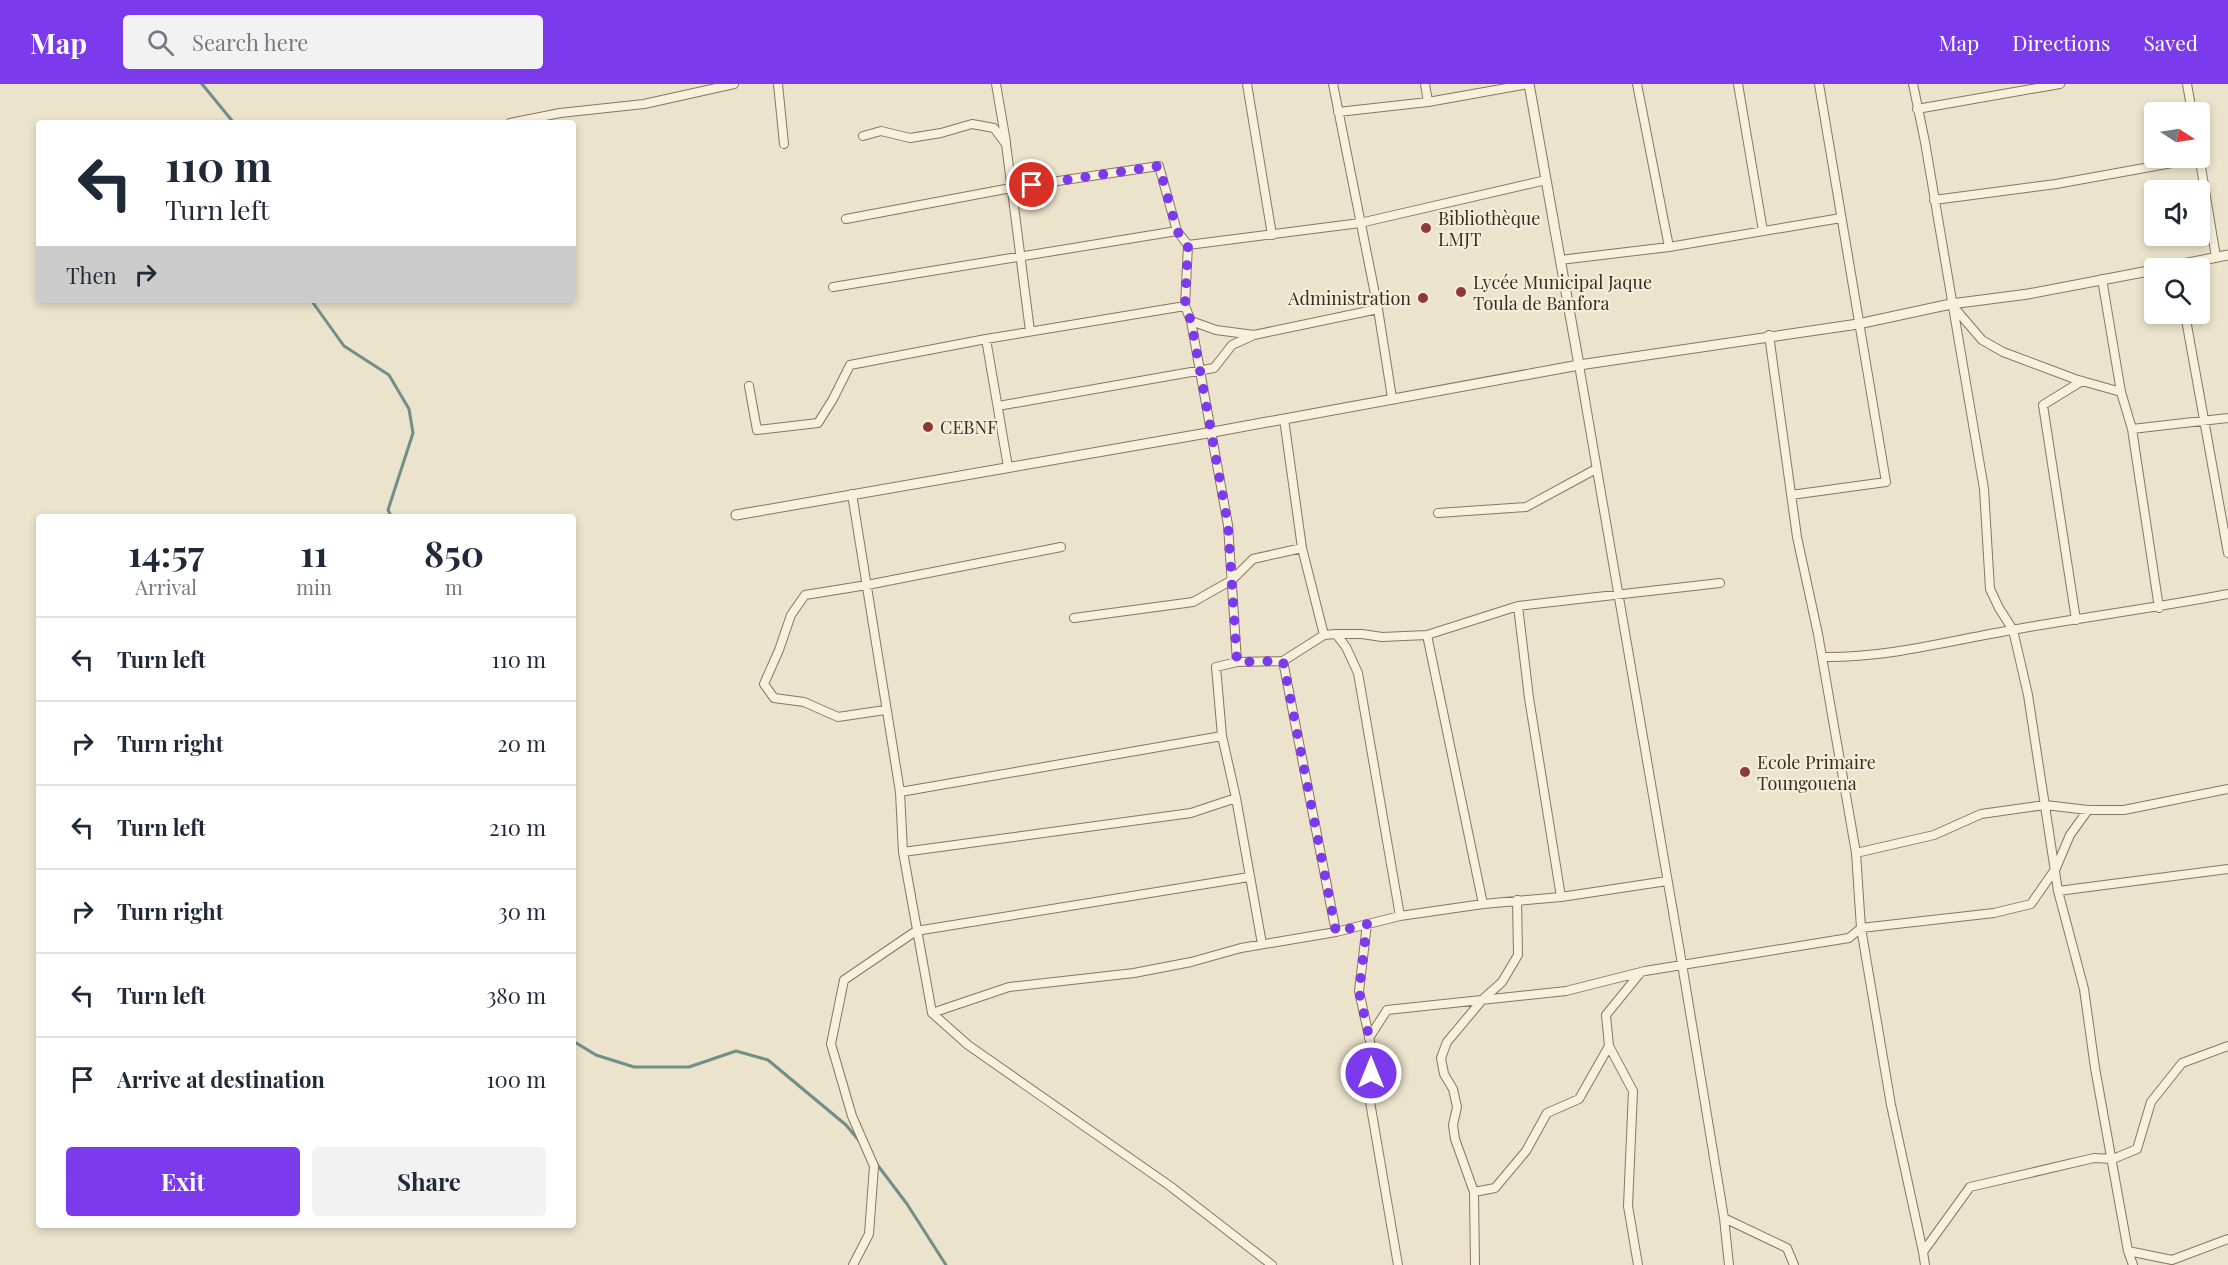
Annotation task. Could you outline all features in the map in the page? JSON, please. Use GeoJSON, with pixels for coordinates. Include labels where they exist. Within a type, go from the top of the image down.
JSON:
{"type":"FeatureCollection","features":[{"type":"Feature","properties":{"kind":"street"},"geometry":{"type":"LineString","coordinates":[[525,120],[560,113],[644,104],[734,84]]}},
{"type":"Feature","properties":{"kind":"street"},"geometry":{"type":"LineString","coordinates":[[778,84],[784,144]]}},
{"type":"Feature","properties":{"kind":"street"},"geometry":{"type":"LineString","coordinates":[[996,84],[1030,331]]}},
{"type":"Feature","properties":{"kind":"street"},"geometry":{"type":"LineString","coordinates":[[1247,84],[1272,235]]}},
{"type":"Feature","properties":{"kind":"street"},"geometry":{"type":"LineString","coordinates":[[1333,84],[1378,309],[1392,398]]}},
{"type":"Feature","properties":{"kind":"street"},"geometry":{"type":"LineString","coordinates":[[1425,84],[1428,102]]}},
{"type":"Feature","properties":{"kind":"street"},"geometry":{"type":"LineString","coordinates":[[1338,112],[1428,102],[1529,84],[1682,964],[1724,1218],[1729,1265]]}},
{"type":"Feature","properties":{"kind":"street"},"geometry":{"type":"LineString","coordinates":[[1637,84],[1669,247]]}},
{"type":"Feature","properties":{"kind":"street"},"geometry":{"type":"LineString","coordinates":[[1738,84],[1762,231]]}},
{"type":"Feature","properties":{"kind":"street"},"geometry":{"type":"LineString","coordinates":[[1791,495],[1886,482],[1819,84]]}},
{"type":"Feature","properties":{"kind":"street"},"geometry":{"type":"LineString","coordinates":[[1913,84],[1984,489],[1990,589],[2013,630],[2028,695],[2058,891],[2084,989],[2095,1068],[2128,1251],[2133,1265]]}},
{"type":"Feature","properties":{"kind":"street"},"geometry":{"type":"LineString","coordinates":[[1917,109],[2008,88],[2060,84]]}},
{"type":"Feature","properties":{"kind":"street"},"geometry":{"type":"LineString","coordinates":[[2187,84],[2190,102]]}},
{"type":"Feature","properties":{"kind":"street"},"geometry":{"type":"LineString","coordinates":[[863,136],[881,131],[910,138],[941,134],[972,124],[994,128],[1006,144]]}},
{"type":"Feature","properties":{"kind":"street"},"geometry":{"type":"LineString","coordinates":[[846,219],[1011,188],[1159,166],[1177,231],[1188,245],[1185,306],[1191,321],[1213,432],[1228,525],[1237,662]]}},
{"type":"Feature","properties":{"kind":"street"},"geometry":{"type":"LineString","coordinates":[[1934,200],[2056,184],[2144,167]]}},
{"type":"Feature","properties":{"kind":"street"},"geometry":{"type":"LineString","coordinates":[[2201,168],[2216,257]]}},
{"type":"Feature","properties":{"kind":"street"},"geometry":{"type":"LineString","coordinates":[[1188,245],[1360,223],[1546,180]]}},
{"type":"Feature","properties":{"kind":"street"},"geometry":{"type":"LineString","coordinates":[[1560,260],[1669,247],[1841,218]]}},
{"type":"Feature","properties":{"kind":"street"},"geometry":{"type":"LineString","coordinates":[[833,287],[1177,231]]}},
{"type":"Feature","properties":{"kind":"street"},"geometry":{"type":"LineString","coordinates":[[2210,259],[2228,255]]}},
{"type":"Feature","properties":{"kind":"street"},"geometry":{"type":"LineString","coordinates":[[736,514],[1213,432],[1578,365],[1858,324],[1951,304],[2028,294],[2144,272]]}},
{"type":"Feature","properties":{"kind":"street"},"geometry":{"type":"LineString","coordinates":[[2102,279],[2121,392],[2132,429],[2159,608]]}},
{"type":"Feature","properties":{"kind":"street"},"geometry":{"type":"LineString","coordinates":[[1951,304],[1982,340],[2003,352],[2082,381],[2121,392]]}},
{"type":"Feature","properties":{"kind":"street"},"geometry":{"type":"LineString","coordinates":[[749,386],[757,430],[818,423],[850,365],[1030,331],[1185,306]]}},
{"type":"Feature","properties":{"kind":"street"},"geometry":{"type":"LineString","coordinates":[[998,406],[1214,368],[1232,345],[1254,335],[1378,309]]}},
{"type":"Feature","properties":{"kind":"street"},"geometry":{"type":"LineString","coordinates":[[1191,321],[1216,330],[1254,335]]}},
{"type":"Feature","properties":{"kind":"street"},"geometry":{"type":"LineString","coordinates":[[2187,324],[2228,554]]}},
{"type":"Feature","properties":{"kind":"street"},"geometry":{"type":"LineString","coordinates":[[1769,336],[1797,537],[1822,657],[1856,853],[1861,928],[1891,1105],[1925,1265]]}},
{"type":"Feature","properties":{"kind":"street"},"geometry":{"type":"LineString","coordinates":[[986,339],[1008,467]]}},
{"type":"Feature","properties":{"kind":"street"},"geometry":{"type":"LineString","coordinates":[[2076,620],[2043,405],[2082,381]]}},
{"type":"Feature","properties":{"kind":"street"},"geometry":{"type":"LineString","coordinates":[[2132,429],[2228,418]]}},
{"type":"Feature","properties":{"kind":"street"},"geometry":{"type":"LineString","coordinates":[[1284,419],[1302,548],[1323,635]]}},
{"type":"Feature","properties":{"kind":"street"},"geometry":{"type":"LineString","coordinates":[[1438,513],[1526,507],[1596,469]]}},
{"type":"Feature","properties":{"kind":"street"},"geometry":{"type":"LineString","coordinates":[[852,494],[900,792],[903,852],[932,1013],[968,1045],[1170,1186],[1272,1265]]}},
{"type":"Feature","properties":{"kind":"street"},"geometry":{"type":"LineString","coordinates":[[885,710],[838,717],[804,702],[774,698],[764,684],[791,615],[805,595],[1061,547]]}},
{"type":"Feature","properties":{"kind":"street"},"geometry":{"type":"LineString","coordinates":[[1074,618],[1193,602],[1232,580],[1253,560],[1302,548]]}},
{"type":"Feature","properties":{"kind":"street"},"geometry":{"type":"LineString","coordinates":[[1262,944],[1236,798],[1222,736],[1216,667],[1237,662],[1283,661],[1323,635],[1362,634],[1382,637],[1426,635],[1518,606],[1720,583]]}},
{"type":"Feature","properties":{"kind":"street"},"geometry":{"type":"LineString","coordinates":[[1822,657],[1875,656],[2013,630],[2159,608],[2228,594]]}},
{"type":"Feature","properties":{"kind":"street"},"geometry":{"type":"LineString","coordinates":[[1518,606],[1529,698],[1561,897]]}},
{"type":"Feature","properties":{"kind":"street"},"geometry":{"type":"LineString","coordinates":[[1336,634],[1346,646],[1358,673],[1400,916]]}},
{"type":"Feature","properties":{"kind":"street"},"geometry":{"type":"LineString","coordinates":[[1426,635],[1483,904]]}},
{"type":"Feature","properties":{"kind":"street"},"geometry":{"type":"LineString","coordinates":[[1283,661],[1336,932]]}},
{"type":"Feature","properties":{"kind":"street"},"geometry":{"type":"LineString","coordinates":[[900,792],[1222,736]]}},
{"type":"Feature","properties":{"kind":"street"},"geometry":{"type":"LineString","coordinates":[[1856,853],[1934,835],[1981,814],[2045,805],[2088,810],[2124,810],[2228,789]]}},
{"type":"Feature","properties":{"kind":"street"},"geometry":{"type":"LineString","coordinates":[[903,852],[1191,813],[1236,798]]}},
{"type":"Feature","properties":{"kind":"street"},"geometry":{"type":"LineString","coordinates":[[1369,1038],[1387,1010],[1566,991],[1682,964],[1849,938],[1861,928],[1994,913],[2031,904],[2056,868],[2070,835],[2088,810]]}},
{"type":"Feature","properties":{"kind":"street"},"geometry":{"type":"LineString","coordinates":[[2058,891],[2228,869]]}},
{"type":"Feature","properties":{"kind":"street"},"geometry":{"type":"LineString","coordinates":[[853,1265],[869,1234],[874,1166],[852,1116],[831,1044],[844,980],[916,931],[1249,877]]}},
{"type":"Feature","properties":{"kind":"street"},"geometry":{"type":"LineString","coordinates":[[932,1013],[1008,987],[1134,973],[1191,962],[1241,948],[1336,932],[1400,916],[1483,904],[1561,897],[1667,881]]}},
{"type":"Feature","properties":{"kind":"street"},"geometry":{"type":"LineString","coordinates":[[1475,1265],[1474,1192],[1455,1140],[1453,1125],[1457,1107],[1453,1089],[1444,1074],[1441,1058],[1447,1042],[1483,999],[1502,982],[1518,955],[1517,900]]}},
{"type":"Feature","properties":{"kind":"street"},"geometry":{"type":"LineString","coordinates":[[1367,924],[1359,992],[1372,1050],[1369,1096],[1398,1265]]}},
{"type":"Feature","properties":{"kind":"street"},"geometry":{"type":"LineString","coordinates":[[1638,1265],[1628,1206],[1633,1091],[1610,1046],[1606,1015],[1641,972]]}},
{"type":"Feature","properties":{"kind":"street"},"geometry":{"type":"LineString","coordinates":[[1474,1192],[1495,1188],[1526,1151],[1547,1113],[1579,1099],[1610,1046]]}},
{"type":"Feature","properties":{"kind":"street"},"geometry":{"type":"LineString","coordinates":[[1923,1252],[1970,1187],[2094,1158],[2113,1159],[2137,1149],[2151,1102],[2182,1063],[2228,1046]]}},
{"type":"Feature","properties":{"kind":"street"},"geometry":{"type":"LineString","coordinates":[[1724,1218],[1787,1248],[1794,1265]]}},
{"type":"Feature","properties":{"kind":"street"},"geometry":{"type":"LineString","coordinates":[[2128,1251],[2172,1260],[2228,1239]]}},
{"type":"Feature","properties":{"kind":"waterway"},"geometry":{"type":"LineString","coordinates":[[202,84],[232,120]]}},
{"type":"Feature","properties":{"kind":"waterway"},"geometry":{"type":"LineString","coordinates":[[313,303],[344,346],[389,375],[409,409],[413,433],[388,510],[390,514]]}},
{"type":"Feature","properties":{"kind":"waterway"},"geometry":{"type":"LineString","coordinates":[[576,1043],[596,1055],[634,1067],[689,1067],[736,1051],[768,1060],[846,1125],[861,1143]]}},
{"type":"Feature","properties":{"kind":"waterway"},"geometry":{"type":"LineString","coordinates":[[876,1163],[907,1204],[946,1265]]}},
{"type":"Feature","properties":{"kind":"place","name":"Bibliothèque LMJT"},"geometry":{"type":"Point","coordinates":[1426,228]}},
{"type":"Feature","properties":{"kind":"place","name":"Lycée Municipal Jaque Toula de Banfora"},"geometry":{"type":"Point","coordinates":[1461,292]}},
{"type":"Feature","properties":{"kind":"place","name":"Administration"},"geometry":{"type":"Point","coordinates":[1423,298]}},
{"type":"Feature","properties":{"kind":"place","name":"CEBNF"},"geometry":{"type":"Point","coordinates":[928,427]}},
{"type":"Feature","properties":{"kind":"place","name":"Ecole Primaire Toungouena"},"geometry":{"type":"Point","coordinates":[1745,772]}},
{"type":"Feature","properties":{"kind":"route"},"geometry":{"type":"LineString","coordinates":[[1032,185],[1159,166],[1177,231],[1188,245],[1185,306],[1191,321],[1213,432],[1228,525],[1237,662],[1283,661],[1336,932],[1367,924],[1359,992],[1372,1050],[1371,1073]]}}]}
